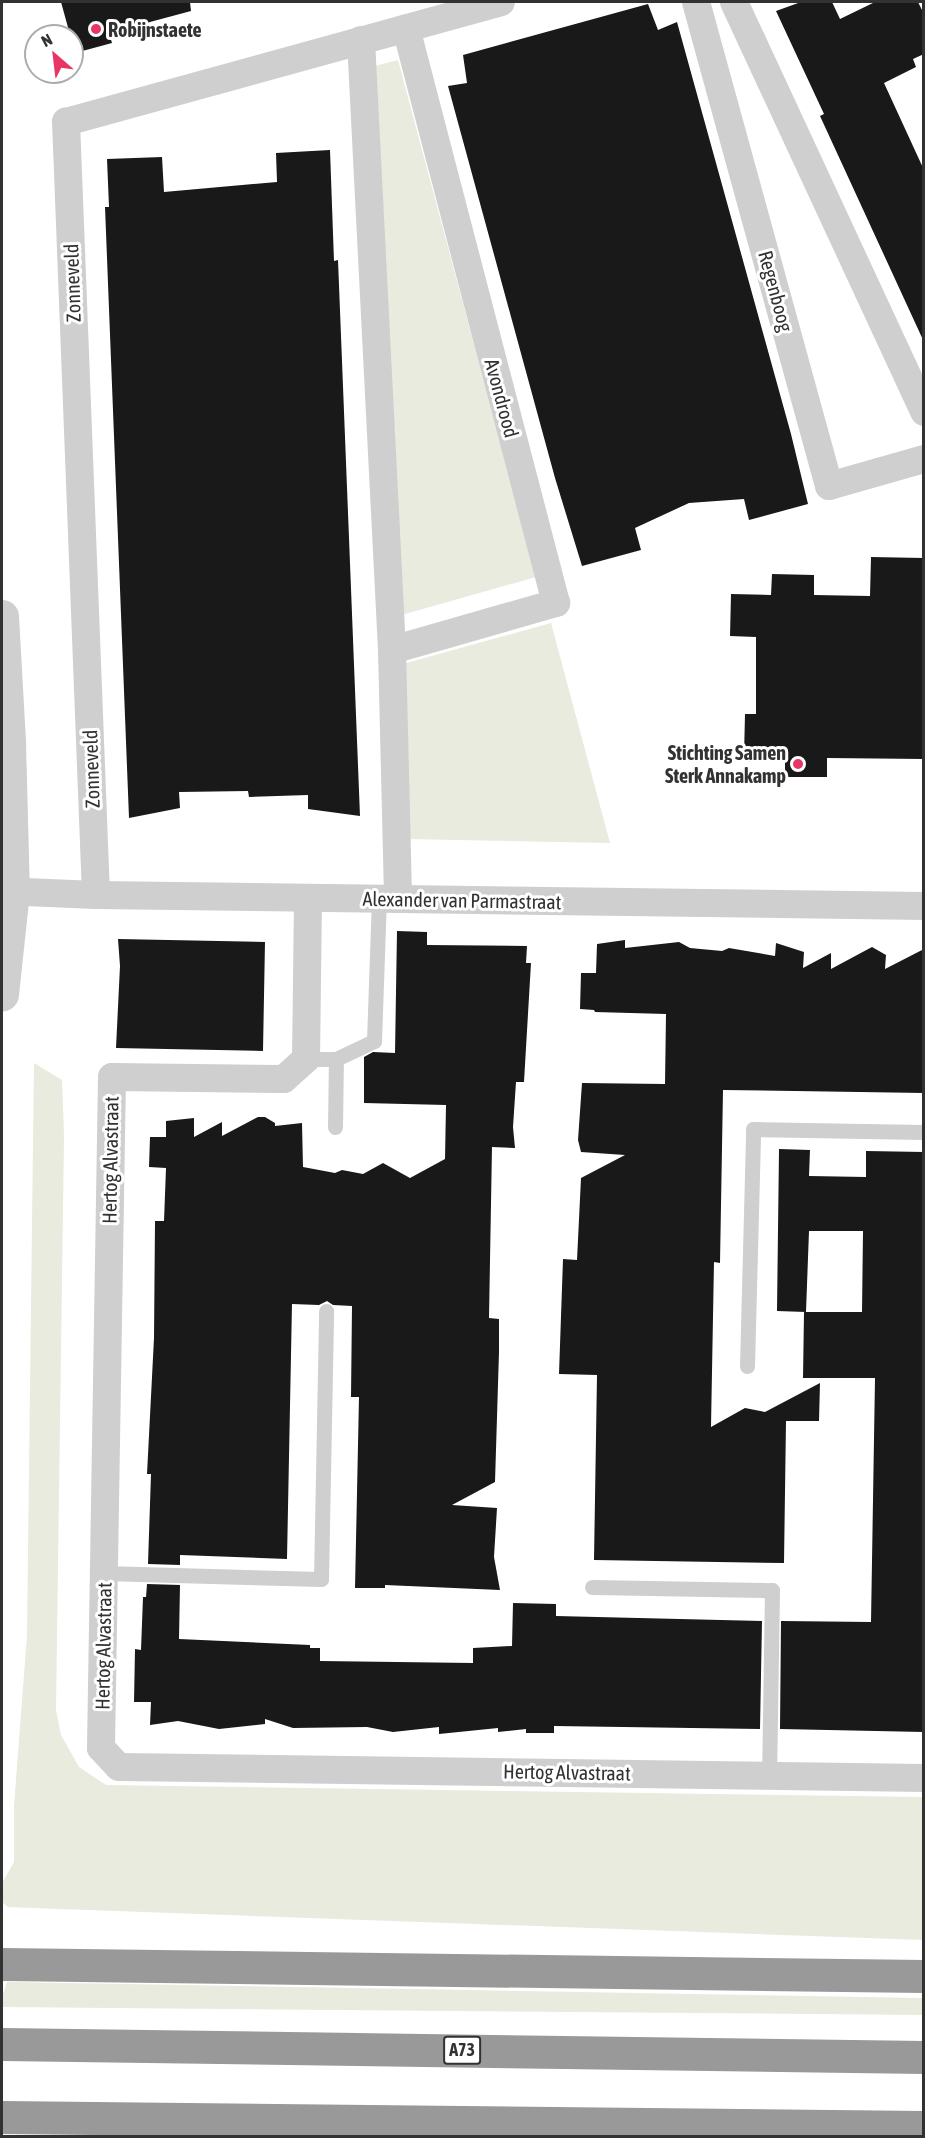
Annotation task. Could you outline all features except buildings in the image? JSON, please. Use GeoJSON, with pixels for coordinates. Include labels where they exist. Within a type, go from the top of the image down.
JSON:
{"type":"FeatureCollection","features":[{"type":"Feature","properties":{"kind":"highway"},"geometry":{"type":"LineString","coordinates":[[2,1964],[924,1976]]}},
{"type":"Feature","properties":{"kind":"highway","name":"A73"},"geometry":{"type":"LineString","coordinates":[[2,2044],[924,2057]]}},
{"type":"Feature","properties":{"kind":"highway"},"geometry":{"type":"LineString","coordinates":[[2,2117],[924,2127]]}},
{"type":"Feature","properties":{"kind":"street","name":"Zonneveld"},"geometry":{"type":"LineString","coordinates":[[96,896],[66,122],[501,2]]}},
{"type":"Feature","properties":{"kind":"street","name":"Regenboog"},"geometry":{"type":"LineString","coordinates":[[696,2],[829,486],[924,459]]}},
{"type":"Feature","properties":{"kind":"street"},"geometry":{"type":"LineString","coordinates":[[734,2],[924,412]]}},
{"type":"Feature","properties":{"kind":"street","name":"Avondrood"},"geometry":{"type":"LineString","coordinates":[[392,650],[556,603],[406,28]]}},
{"type":"Feature","properties":{"kind":"street"},"geometry":{"type":"LineString","coordinates":[[361,40],[392,650],[388,898]]}},
{"type":"Feature","properties":{"kind":"street"},"geometry":{"type":"LineString","coordinates":[[2,616],[9,742],[7,891],[2,994]]}},
{"type":"Feature","properties":{"kind":"street","name":"Alexander van Parmastraat"},"geometry":{"type":"LineString","coordinates":[[7,891],[96,896],[924,906]]}},
{"type":"Feature","properties":{"kind":"street"},"geometry":{"type":"LineString","coordinates":[[306,1059],[308,898]]}},
{"type":"Feature","properties":{"kind":"street","name":"Hertog Alvastraat"},"geometry":{"type":"LineString","coordinates":[[306,1059],[284,1079],[111,1077],[101,1748],[119,1767],[924,1778]]}},
{"type":"Feature","properties":{"kind":"lane"},"geometry":{"type":"LineString","coordinates":[[306,1059],[336,1059],[374,1041],[388,898]]}},
{"type":"Feature","properties":{"kind":"lane"},"geometry":{"type":"LineString","coordinates":[[335,1126],[336,1059]]}},
{"type":"Feature","properties":{"kind":"lane"},"geometry":{"type":"LineString","coordinates":[[747,1366],[753,1129],[924,1132]]}},
{"type":"Feature","properties":{"kind":"lane"},"geometry":{"type":"LineString","coordinates":[[104,1573],[321,1578],[326,1311]]}},
{"type":"Feature","properties":{"kind":"lane"},"geometry":{"type":"LineString","coordinates":[[592,1587],[772,1590],[769,1776]]}},
{"type":"Feature","properties":{"kind":"shaded area"},"geometry":{"type":"Polygon","coordinates":[[[398,60],[536,577],[398,616],[375,66],[398,60]]]}},
{"type":"Feature","properties":{"kind":"shaded area"},"geometry":{"type":"Polygon","coordinates":[[[551,623],[610,843],[406,839],[399,665],[551,623]]]}},
{"type":"Feature","properties":{"kind":"shaded area"},"geometry":{"type":"Polygon","coordinates":[[[34,1063],[62,1080],[64,1136],[56,1710],[61,1735],[79,1767],[106,1785],[923,1797],[923,1940],[8,1907],[2,1902],[2,1883],[14,1862],[14,1806],[27,1635],[34,1063]]]}},
{"type":"Feature","properties":{"kind":"shaded area"},"geometry":{"type":"Polygon","coordinates":[[[7,1982],[923,1998],[924,2015],[2,2007],[2,1997],[7,1982]]]}},
{"type":"Feature","properties":{"kind":"place","name":"Robijnstaete"},"geometry":{"type":"Point","coordinates":[96,29]}},
{"type":"Feature","properties":{"kind":"place","name":"Stichting Samen Sterk Annakamp"},"geometry":{"type":"Point","coordinates":[798,764]}}]}
